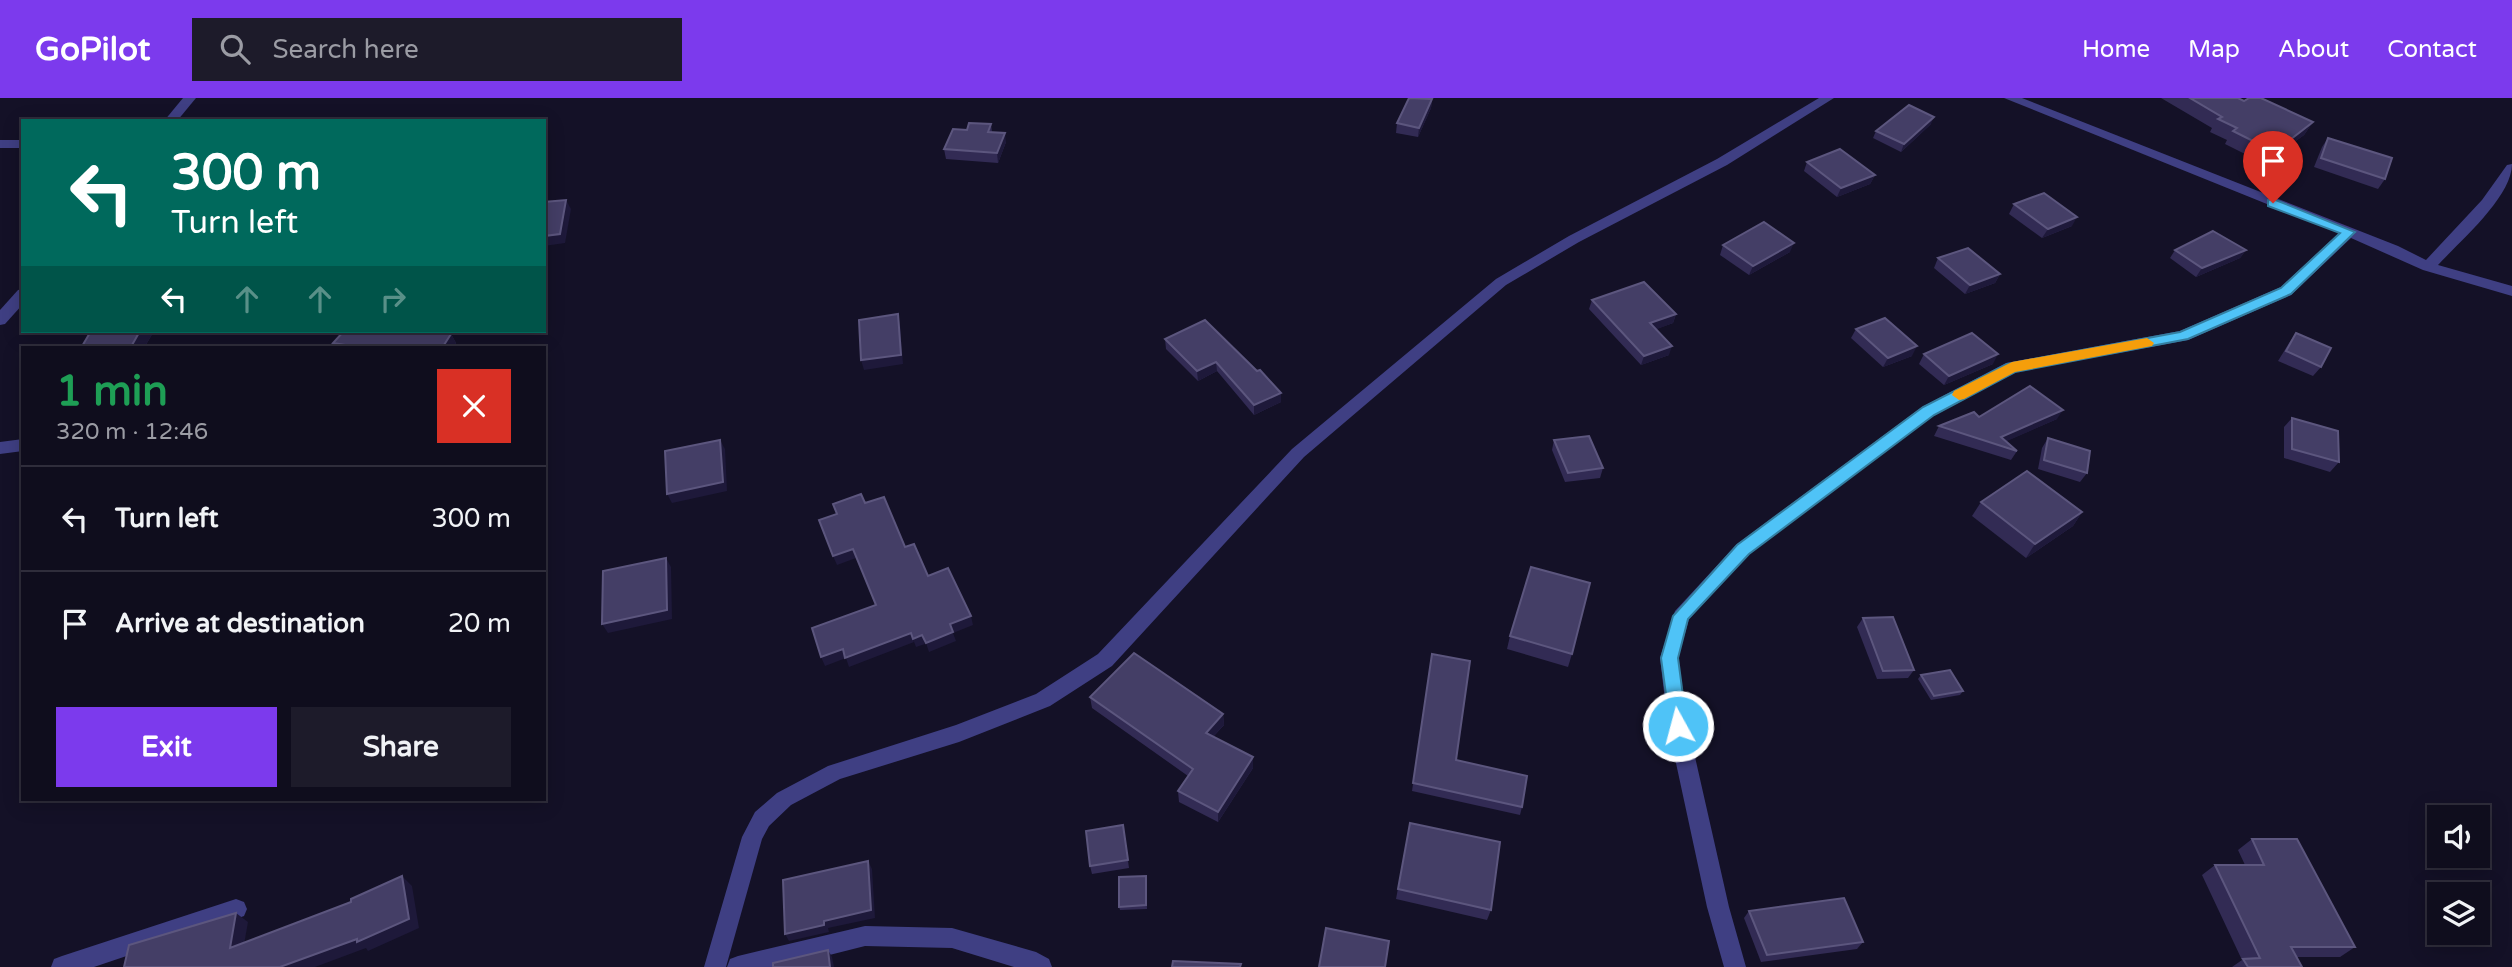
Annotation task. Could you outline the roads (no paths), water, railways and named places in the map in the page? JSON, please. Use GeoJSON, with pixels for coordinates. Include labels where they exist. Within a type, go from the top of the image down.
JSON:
{"type":"FeatureCollection","features":[{"type":"Feature","properties":{"kind":"street"},"geometry":{"type":"LineString","coordinates":[[172,119],[190,98]]}},
{"type":"Feature","properties":{"kind":"street"},"geometry":{"type":"LineString","coordinates":[[715,967],[752,837],[762,819],[784,799],[835,772],[959,733],[1043,700],[1105,660],[1298,453],[1501,282],[1574,239],[1722,162],[1828,98]]}},
{"type":"Feature","properties":{"kind":"street"},"geometry":{"type":"LineString","coordinates":[[2010,98],[2349,232],[2428,267],[2512,291]]}},
{"type":"Feature","properties":{"kind":"street"},"geometry":{"type":"LineString","coordinates":[[0,144],[21,144]]}},
{"type":"Feature","properties":{"kind":"street"},"geometry":{"type":"LineString","coordinates":[[2428,267],[2487,203],[2512,168]]}},
{"type":"Feature","properties":{"kind":"street"},"geometry":{"type":"LineString","coordinates":[[1735,967],[1718,907],[1678,726],[1669,658],[1681,616],[1743,549],[1928,411],[2012,367],[2183,336],[2286,291],[2349,232]]}},
{"type":"Feature","properties":{"kind":"street"},"geometry":{"type":"LineString","coordinates":[[0,320],[21,296]]}},
{"type":"Feature","properties":{"kind":"street"},"geometry":{"type":"LineString","coordinates":[[0,448],[21,445]]}},
{"type":"Feature","properties":{"kind":"street"},"geometry":{"type":"LineString","coordinates":[[62,967],[236,909]]}},
{"type":"Feature","properties":{"kind":"street"},"geometry":{"type":"LineString","coordinates":[[738,967],[865,936],[952,937],[1036,963],[1041,967]]}}]}
